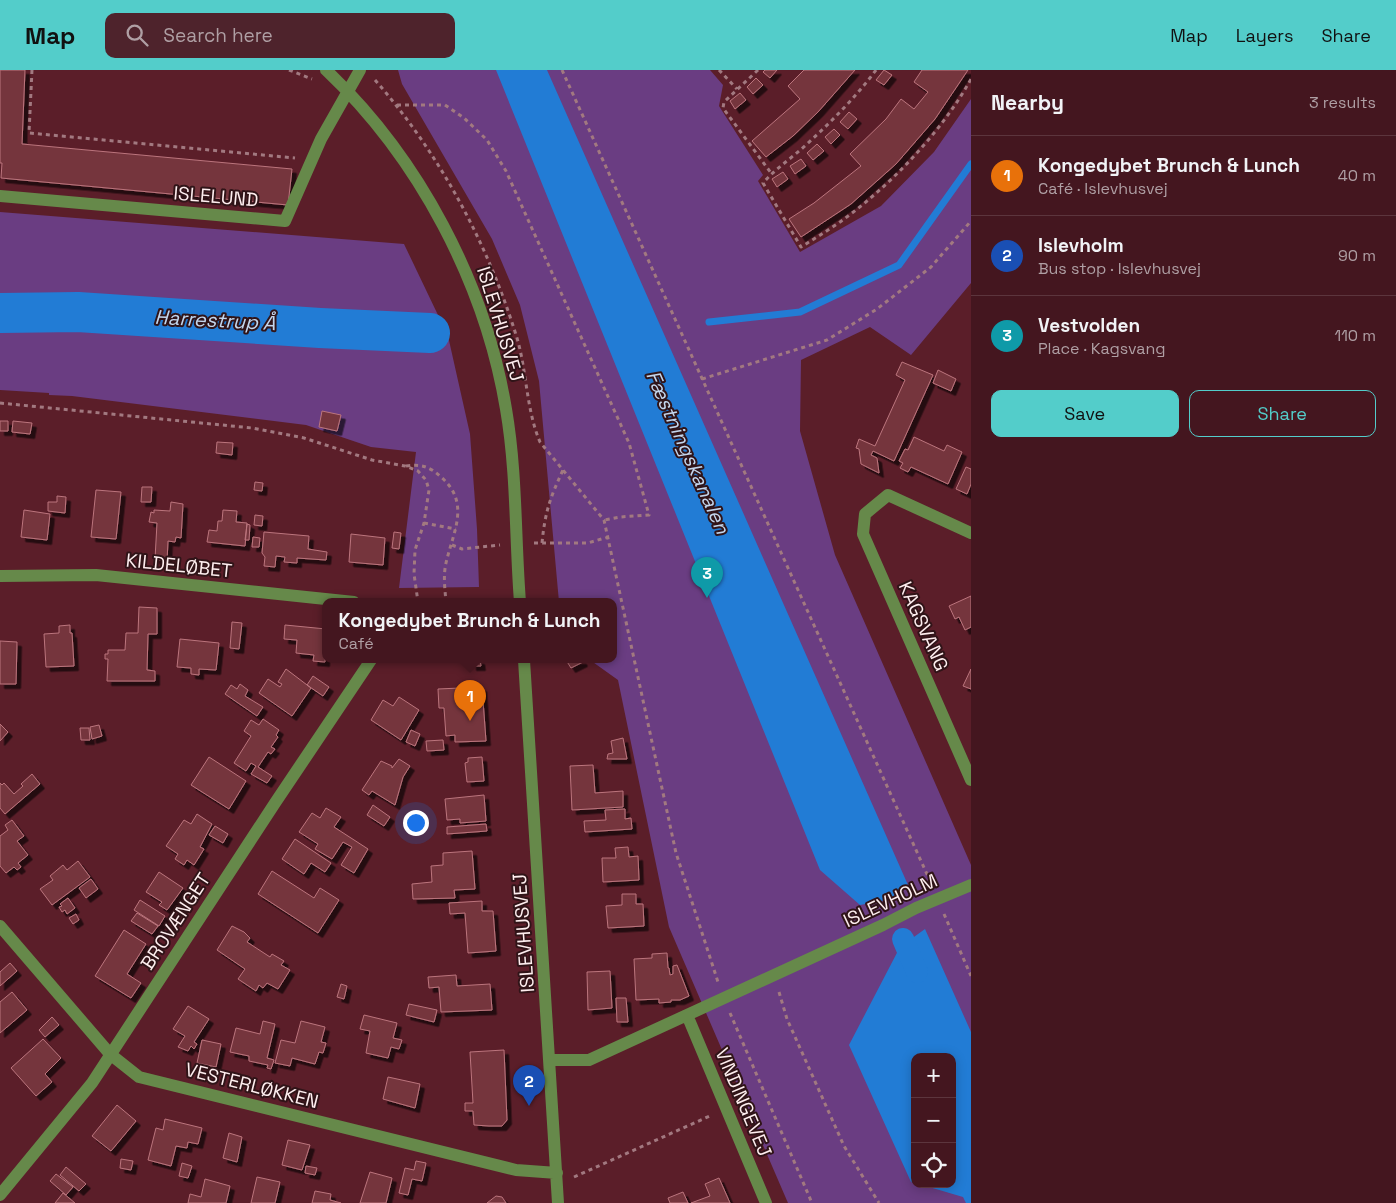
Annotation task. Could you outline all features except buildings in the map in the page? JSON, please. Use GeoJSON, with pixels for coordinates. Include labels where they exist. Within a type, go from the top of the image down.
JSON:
{"type":"FeatureCollection","features":[{"type":"Feature","properties":{"kind":"street","name":"ISLEVHUSVEJ"},"geometry":{"type":"LineString","coordinates":[[326,70],[348,92],[406,164],[435,210],[460,258],[479,306],[496,360],[506,410],[514,483],[517,598]]}},
{"type":"Feature","properties":{"kind":"street","name":"ISLELUND"},"geometry":{"type":"LineString","coordinates":[[0,196],[285,220],[312,159],[360,70]]}},
{"type":"Feature","properties":{"kind":"street","name":"KAGSVANG"},"geometry":{"type":"LineString","coordinates":[[971,533],[888,495],[865,514],[862,534],[971,780]]}},
{"type":"Feature","properties":{"kind":"street","name":"KILDELØBET"},"geometry":{"type":"LineString","coordinates":[[0,576],[96,575],[322,599]]}},
{"type":"Feature","properties":{"kind":"street","name":"BROVÆNGET"},"geometry":{"type":"LineString","coordinates":[[0,1195],[92,1083],[369,663]]}},
{"type":"Feature","properties":{"kind":"street","name":"ISLEVHUSVEJ"},"geometry":{"type":"LineString","coordinates":[[524,663],[558,1203]]}},
{"type":"Feature","properties":{"kind":"street","name":"ISLEVHOLM"},"geometry":{"type":"LineString","coordinates":[[550,1060],[589,1060],[883,925],[937,898],[971,884]]}},
{"type":"Feature","properties":{"kind":"street","name":"VESTERLØKKEN"},"geometry":{"type":"LineString","coordinates":[[0,926],[110,1054],[139,1077],[557,1179]]}},
{"type":"Feature","properties":{"kind":"street","name":"VINDINGEVEJ"},"geometry":{"type":"LineString","coordinates":[[687,1015],[766,1203]]}},
{"type":"Feature","properties":{"kind":"path"},"geometry":{"type":"LineString","coordinates":[[32,70],[29,132],[312,159]]}},
{"type":"Feature","properties":{"kind":"path"},"geometry":{"type":"LineString","coordinates":[[562,70],[971,976]]}},
{"type":"Feature","properties":{"kind":"path"},"geometry":{"type":"LineString","coordinates":[[719,70],[737,89]]}},
{"type":"Feature","properties":{"kind":"path"},"geometry":{"type":"LineString","coordinates":[[758,70],[724,102],[723,108],[771,173]]}},
{"type":"Feature","properties":{"kind":"path"},"geometry":{"type":"LineString","coordinates":[[876,70],[837,116],[805,146],[771,173],[763,183],[801,247],[841,222],[877,192],[911,159],[941,123],[971,79]]}},
{"type":"Feature","properties":{"kind":"path"},"geometry":{"type":"LineString","coordinates":[[396,105],[445,105],[464,118],[487,140],[506,172],[629,443],[649,515],[604,520]]}},
{"type":"Feature","properties":{"kind":"path"},"geometry":{"type":"LineString","coordinates":[[702,379],[827,340],[877,309],[931,267],[971,221]]}},
{"type":"Feature","properties":{"kind":"path"},"geometry":{"type":"LineString","coordinates":[[0,403],[252,428],[304,438],[372,460],[405,466],[418,471],[426,480],[429,490],[424,522],[416,550],[414,574],[417,598]]}},
{"type":"Feature","properties":{"kind":"path"},"geometry":{"type":"LineString","coordinates":[[405,466],[421,464],[436,472],[448,482],[455,494],[458,510],[456,529],[446,564],[444,581],[446,598]]}},
{"type":"Feature","properties":{"kind":"path"},"geometry":{"type":"LineString","coordinates":[[542,543],[544,518],[563,470]]}},
{"type":"Feature","properties":{"kind":"path"},"geometry":{"type":"LineString","coordinates":[[424,522],[456,529]]}},
{"type":"Feature","properties":{"kind":"path"},"geometry":{"type":"LineString","coordinates":[[608,537],[676,853],[699,928],[724,998],[812,1203]]}},
{"type":"Feature","properties":{"kind":"path"},"geometry":{"type":"LineString","coordinates":[[773,975],[787,1019],[844,1146],[879,1203]]}},
{"type":"Feature","properties":{"kind":"path"},"geometry":{"type":"LineString","coordinates":[[557,1179],[726,1109]]}},
{"type":"Feature","properties":{"kind":"shaded area"},"geometry":{"type":"Polygon","coordinates":[[[398,70],[710,70],[723,85],[719,106],[763,175],[758,181],[800,252],[881,206],[934,152],[971,99],[971,283],[911,355],[870,327],[801,360],[800,431],[835,555],[971,865],[971,1203],[788,1203],[669,927],[618,680],[594,663],[617,663],[617,598],[559,598],[539,381],[520,305],[492,239],[402,84],[398,70]]]}},
{"type":"Feature","properties":{"kind":"shaded area"},"geometry":{"type":"Polygon","coordinates":[[[0,212],[404,244],[448,336],[470,434],[479,587],[399,588],[416,452],[371,447],[306,425],[72,396],[49,395],[49,393],[0,390],[0,212]]]}},
{"type":"Feature","properties":{"kind":"water"},"geometry":{"type":"Polygon","coordinates":[[[496,70],[547,70],[908,885],[892,899],[860,905],[820,870],[496,70]]]}},
{"type":"Feature","properties":{"kind":"water"},"geometry":{"type":"Polygon","coordinates":[[[925,929],[971,1032],[971,1203],[966,1203],[963,1197],[933,1188],[956,1188],[956,1053],[911,1053],[911,1182],[849,1045],[900,947],[925,929]]]}},
{"type":"Feature","properties":{"kind":"waterway","name":"Harrestrup Å"},"geometry":{"type":"LineString","coordinates":[[709,322],[800,312],[899,265],[971,164]]}},
{"type":"Feature","properties":{"kind":"waterway","name":"Harrestrup Å"},"geometry":{"type":"LineString","coordinates":[[0,313],[78,312],[320,328],[430,333]]}},
{"type":"Feature","properties":{"kind":"waterway","name":"Fæstningskanalen"},"geometry":{"type":"LineString","coordinates":[[903,939],[917,972]]}},
{"type":"Feature","properties":{"kind":"place","name":"Vestvolden"},"geometry":{"type":"Point","coordinates":[707,598]}},
{"type":"Feature","properties":{"kind":"place","name":"Kongedybet Brunch & Lunch"},"geometry":{"type":"Point","coordinates":[470,721]}},
{"type":"Feature","properties":{"kind":"place","name":"Islevholm"},"geometry":{"type":"Point","coordinates":[529,1106]}}]}
